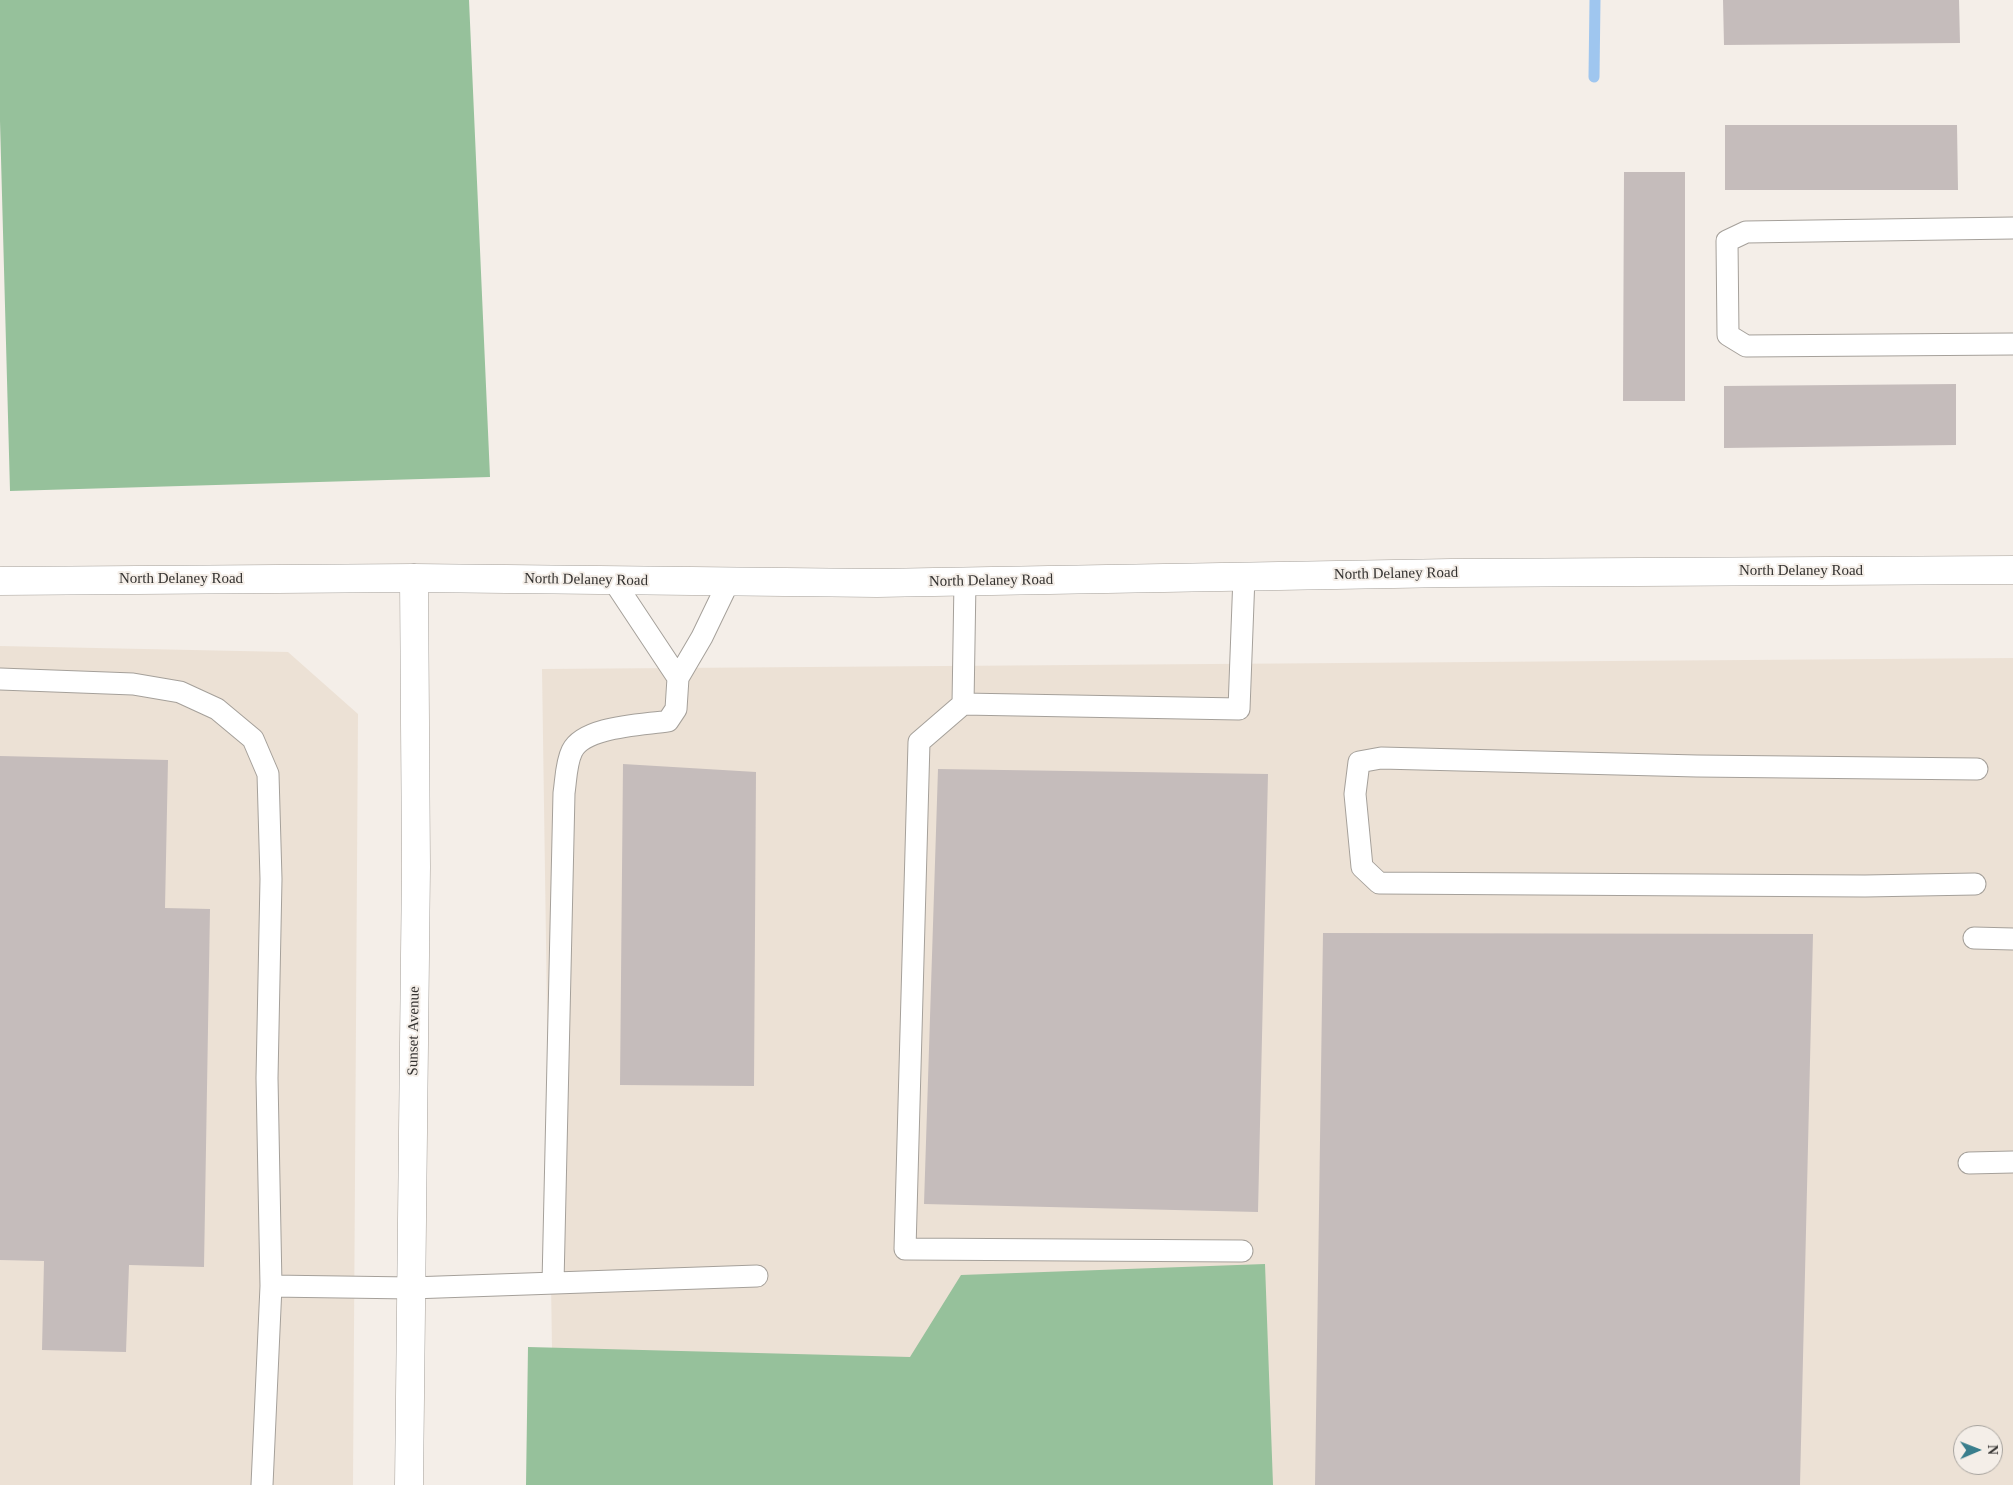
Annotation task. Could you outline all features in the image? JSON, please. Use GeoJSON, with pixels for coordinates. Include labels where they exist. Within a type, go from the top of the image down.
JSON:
{"type":"FeatureCollection","features":[{"type":"Feature","properties":{"kind":"street","name":"North Delaney Road"},"geometry":{"type":"LineString","coordinates":[[0,581],[414,578],[965,582],[1451,572],[2013,570]]}},
{"type":"Feature","properties":{"kind":"street","name":"Sunset Avenue"},"geometry":{"type":"LineString","coordinates":[[409,1485],[416,868],[414,578]]}},
{"type":"Feature","properties":{"kind":"lane"},"geometry":{"type":"LineString","coordinates":[[2013,228],[1746,232],[1728,241],[1728,335],[1746,346],[2013,344]]}},
{"type":"Feature","properties":{"kind":"lane"},"geometry":{"type":"LineString","coordinates":[[1242,1251],[905,1249],[919,742],[963,704],[1239,709],[1244,576]]}},
{"type":"Feature","properties":{"kind":"lane"},"geometry":{"type":"LineString","coordinates":[[613,580],[678,678]]}},
{"type":"Feature","properties":{"kind":"lane"},"geometry":{"type":"LineString","coordinates":[[553,1283],[564,793],[572,751],[583,739],[598,732],[668,721],[676,709],[678,678],[702,638],[729,581]]}},
{"type":"Feature","properties":{"kind":"lane"},"geometry":{"type":"LineString","coordinates":[[963,704],[965,582]]}},
{"type":"Feature","properties":{"kind":"lane"},"geometry":{"type":"LineString","coordinates":[[0,679],[133,684],[180,692],[217,709],[253,739],[268,774],[271,870],[267,1078],[271,1286],[262,1485]]}},
{"type":"Feature","properties":{"kind":"lane"},"geometry":{"type":"LineString","coordinates":[[1975,884],[1865,886],[1379,883],[1362,867],[1355,794],[1359,762],[1382,758],[1697,766],[1977,770]]}},
{"type":"Feature","properties":{"kind":"lane"},"geometry":{"type":"LineString","coordinates":[[1974,938],[2013,939]]}},
{"type":"Feature","properties":{"kind":"lane"},"geometry":{"type":"LineString","coordinates":[[1969,1163],[2013,1162]]}},
{"type":"Feature","properties":{"kind":"lane"},"geometry":{"type":"LineString","coordinates":[[271,1286],[411,1288],[757,1276]]}},
{"type":"Feature","properties":{"kind":"shaded area"},"geometry":{"type":"Polygon","coordinates":[[[0,646],[288,652],[358,714],[353,1485],[0,1485],[0,646]]]}},
{"type":"Feature","properties":{"kind":"shaded area"},"geometry":{"type":"Polygon","coordinates":[[[2013,658],[2013,1485],[554,1485],[542,669],[2013,658]]]}},
{"type":"Feature","properties":{"kind":"green space"},"geometry":{"type":"Polygon","coordinates":[[[0,0],[469,0],[490,477],[10,491],[0,121],[0,0]]]}},
{"type":"Feature","properties":{"kind":"green space"},"geometry":{"type":"Polygon","coordinates":[[[1265,1264],[1273,1485],[526,1485],[528,1347],[910,1357],[961,1275],[1265,1264]]]}},
{"type":"Feature","properties":{"kind":"building"},"geometry":{"type":"Polygon","coordinates":[[[1723,0],[1959,0],[1960,43],[1724,45],[1723,0]]]}},
{"type":"Feature","properties":{"kind":"building"},"geometry":{"type":"Polygon","coordinates":[[[1725,125],[1957,125],[1958,190],[1725,190],[1725,125]]]}},
{"type":"Feature","properties":{"kind":"building"},"geometry":{"type":"Polygon","coordinates":[[[1624,172],[1685,172],[1685,401],[1623,401],[1624,172]]]}},
{"type":"Feature","properties":{"kind":"building"},"geometry":{"type":"Polygon","coordinates":[[[1956,384],[1956,445],[1724,448],[1724,386],[1956,384]]]}},
{"type":"Feature","properties":{"kind":"building"},"geometry":{"type":"Polygon","coordinates":[[[0,756],[168,760],[165,908],[210,909],[204,1267],[129,1265],[126,1352],[42,1350],[44,1261],[0,1260],[0,756]]]}},
{"type":"Feature","properties":{"kind":"building"},"geometry":{"type":"Polygon","coordinates":[[[623,764],[756,772],[754,1086],[620,1085],[623,764]]]}},
{"type":"Feature","properties":{"kind":"building"},"geometry":{"type":"Polygon","coordinates":[[[938,769],[1268,774],[1258,1212],[924,1204],[938,769]]]}},
{"type":"Feature","properties":{"kind":"building"},"geometry":{"type":"Polygon","coordinates":[[[1323,933],[1813,934],[1800,1485],[1315,1485],[1323,933]]]}},
{"type":"Feature","properties":{"kind":"waterway"},"geometry":{"type":"LineString","coordinates":[[1594,77],[1595,0]]}}]}
